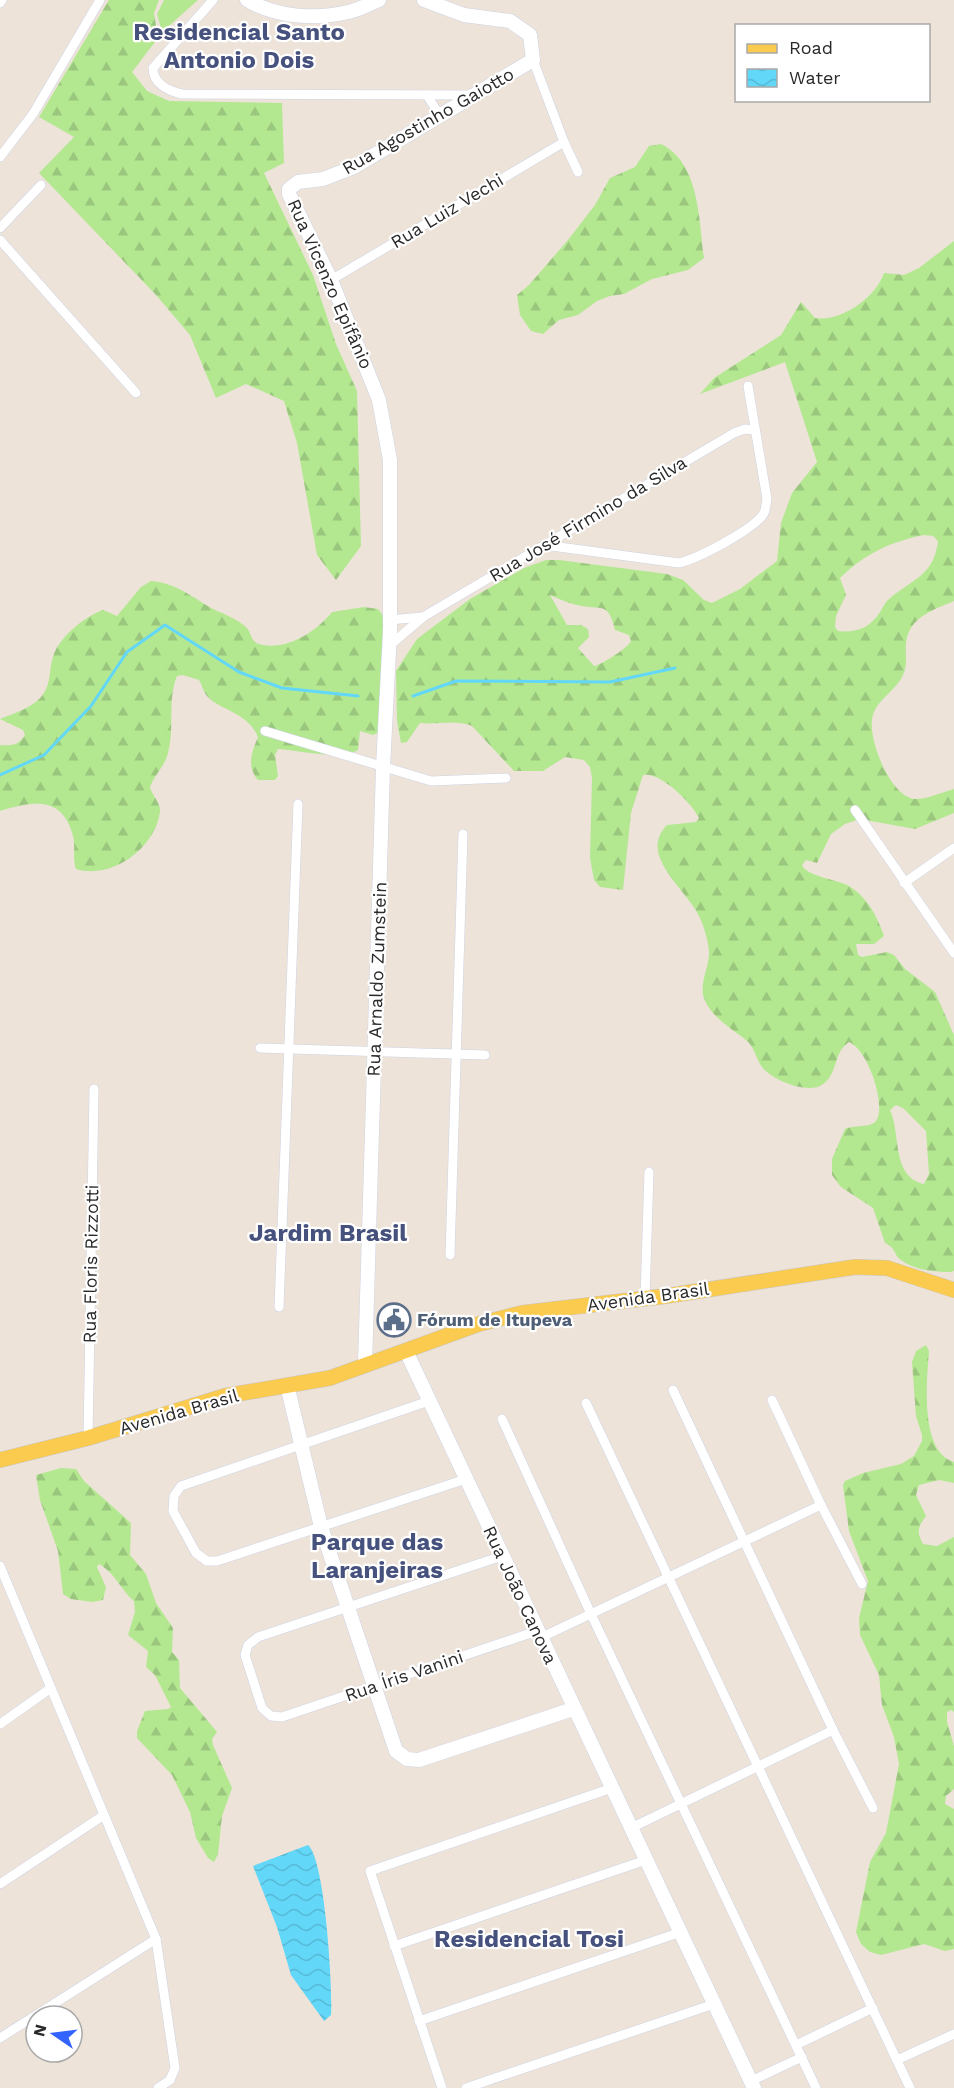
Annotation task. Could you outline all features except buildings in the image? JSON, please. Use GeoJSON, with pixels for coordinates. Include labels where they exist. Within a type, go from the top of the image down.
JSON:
{"type":"FeatureCollection","features":[{"type":"Feature","properties":{"kind":"main road","name":"Avenida Brasil"},"geometry":{"type":"LineString","coordinates":[[0,1460],[88,1438],[225,1396],[330,1378],[479,1324],[522,1313],[645,1298],[855,1267],[887,1268],[954,1290]]}},
{"type":"Feature","properties":{"kind":"street"},"geometry":{"type":"LineString","coordinates":[[1,154],[33,114],[100,0]]}},
{"type":"Feature","properties":{"kind":"street"},"geometry":{"type":"LineString","coordinates":[[213,0],[153,68],[153,73],[167,90],[182,94],[477,95]]}},
{"type":"Feature","properties":{"kind":"street"},"geometry":{"type":"LineString","coordinates":[[247,0],[262,9],[307,15],[348,12],[379,0]]}},
{"type":"Feature","properties":{"kind":"street"},"geometry":{"type":"LineString","coordinates":[[424,0],[464,15],[510,21],[530,35],[533,60],[564,142],[578,172]]}},
{"type":"Feature","properties":{"kind":"street","name":"Rua Agostinho Gaiotto"},"geometry":{"type":"LineString","coordinates":[[289,189],[298,182],[323,179],[354,167],[533,60]]}},
{"type":"Feature","properties":{"kind":"street"},"geometry":{"type":"LineString","coordinates":[[427,95],[440,117]]}},
{"type":"Feature","properties":{"kind":"street","name":"Rua Luiz Vechi"},"geometry":{"type":"LineString","coordinates":[[331,280],[564,142]]}},
{"type":"Feature","properties":{"kind":"street"},"geometry":{"type":"LineString","coordinates":[[0,228],[41,185]]}},
{"type":"Feature","properties":{"kind":"street","name":"Rua Vicenzo Epifânio"},"geometry":{"type":"LineString","coordinates":[[289,189],[289,199],[331,280],[379,400],[387,431],[391,489],[389,592]]}},
{"type":"Feature","properties":{"kind":"street"},"geometry":{"type":"LineString","coordinates":[[0,240],[136,393]]}},
{"type":"Feature","properties":{"kind":"street"},"geometry":{"type":"LineString","coordinates":[[544,545],[662,562],[691,560],[753,524],[764,513],[767,499],[748,386]]}},
{"type":"Feature","properties":{"kind":"street","name":"Rua José Firmino da Silva"},"geometry":{"type":"LineString","coordinates":[[389,646],[423,616],[734,433],[745,429],[755,430]]}},
{"type":"Feature","properties":{"kind":"street","name":"Rua Arnaldo Zumstein"},"geometry":{"type":"LineString","coordinates":[[365,1365],[389,592]]}},
{"type":"Feature","properties":{"kind":"street","name":"Rua José Firmino da Silva"},"geometry":{"type":"LineString","coordinates":[[389,620],[423,616]]}},
{"type":"Feature","properties":{"kind":"street"},"geometry":{"type":"LineString","coordinates":[[264,731],[431,782],[506,778]]}},
{"type":"Feature","properties":{"kind":"street"},"geometry":{"type":"LineString","coordinates":[[279,1307],[291,1048],[298,804]]}},
{"type":"Feature","properties":{"kind":"street"},"geometry":{"type":"LineString","coordinates":[[855,810],[954,953]]}},
{"type":"Feature","properties":{"kind":"street"},"geometry":{"type":"LineString","coordinates":[[450,1254],[464,834]]}},
{"type":"Feature","properties":{"kind":"street"},"geometry":{"type":"LineString","coordinates":[[904,883],[954,848]]}},
{"type":"Feature","properties":{"kind":"street"},"geometry":{"type":"LineString","coordinates":[[260,1048],[485,1054]]}},
{"type":"Feature","properties":{"kind":"street","name":"Rua Floris Rizzotti"},"geometry":{"type":"LineString","coordinates":[[88,1438],[94,1089]]}},
{"type":"Feature","properties":{"kind":"street"},"geometry":{"type":"LineString","coordinates":[[645,1298],[649,1172]]}},
{"type":"Feature","properties":{"kind":"street","name":"Rua João Canova"},"geometry":{"type":"LineString","coordinates":[[406,1351],[752,2085]]}},
{"type":"Feature","properties":{"kind":"street"},"geometry":{"type":"LineString","coordinates":[[287,1385],[321,1527],[396,1751],[407,1759],[419,1760],[573,1709]]}},
{"type":"Feature","properties":{"kind":"street"},"geometry":{"type":"LineString","coordinates":[[673,1390],[833,1730],[873,1808]]}},
{"type":"Feature","properties":{"kind":"street"},"geometry":{"type":"LineString","coordinates":[[772,1400],[821,1505],[862,1584]]}},
{"type":"Feature","properties":{"kind":"street"},"geometry":{"type":"LineString","coordinates":[[429,1401],[181,1486],[174,1496],[173,1511],[196,1553],[207,1561],[218,1561],[466,1479]]}},
{"type":"Feature","properties":{"kind":"street"},"geometry":{"type":"LineString","coordinates":[[586,1403],[910,2088]]}},
{"type":"Feature","properties":{"kind":"street"},"geometry":{"type":"LineString","coordinates":[[502,1419],[591,1614],[816,2088]]}},
{"type":"Feature","properties":{"kind":"street","name":"Rua Íris Vanini"},"geometry":{"type":"LineString","coordinates":[[348,1607],[258,1637],[248,1645],[245,1655],[262,1708],[271,1716],[282,1717],[539,1635],[591,1614],[821,1505]]}},
{"type":"Feature","properties":{"kind":"street"},"geometry":{"type":"LineString","coordinates":[[348,1607],[502,1556]]}},
{"type":"Feature","properties":{"kind":"street"},"geometry":{"type":"LineString","coordinates":[[1,1570],[156,1939],[175,2068],[170,2080],[158,2088]]}},
{"type":"Feature","properties":{"kind":"street"},"geometry":{"type":"LineString","coordinates":[[0,1724],[51,1688]]}},
{"type":"Feature","properties":{"kind":"street"},"geometry":{"type":"LineString","coordinates":[[630,1828],[833,1730]]}},
{"type":"Feature","properties":{"kind":"street"},"geometry":{"type":"LineString","coordinates":[[442,2088],[370,1871],[612,1788]]}},
{"type":"Feature","properties":{"kind":"street"},"geometry":{"type":"LineString","coordinates":[[0,1884],[104,1815]]}},
{"type":"Feature","properties":{"kind":"street"},"geometry":{"type":"LineString","coordinates":[[394,1946],[646,1860]]}},
{"type":"Feature","properties":{"kind":"street"},"geometry":{"type":"LineString","coordinates":[[420,2021],[681,1932]]}},
{"type":"Feature","properties":{"kind":"street"},"geometry":{"type":"LineString","coordinates":[[0,2038],[156,1939]]}},
{"type":"Feature","properties":{"kind":"street"},"geometry":{"type":"LineString","coordinates":[[466,2088],[714,2004]]}},
{"type":"Feature","properties":{"kind":"street"},"geometry":{"type":"LineString","coordinates":[[796,2045],[873,2008]]}},
{"type":"Feature","properties":{"kind":"street"},"geometry":{"type":"LineString","coordinates":[[897,2060],[954,2034]]}},
{"type":"Feature","properties":{"kind":"street"},"geometry":{"type":"LineString","coordinates":[[752,2085],[802,2057]]}},
{"type":"Feature","properties":{"kind":"green space"},"geometry":{"type":"Polygon","coordinates":[[[109,0],[159,0],[154,13],[158,38],[132,72],[147,91],[169,101],[282,103],[284,163],[264,173],[313,275],[336,344],[357,391],[361,546],[336,580],[317,555],[297,443],[284,401],[246,384],[216,398],[190,335],[156,295],[39,173],[74,137],[39,117],[109,0]]]}},
{"type":"Feature","properties":{"kind":"green space"},"geometry":{"type":"Polygon","coordinates":[[[164,0],[198,0],[162,32],[157,14],[164,0]]]}},
{"type":"Feature","properties":{"kind":"green space"},"geometry":{"type":"Polygon","coordinates":[[[661,144],[674,153],[690,179],[695,194],[704,258],[688,270],[652,279],[624,294],[597,301],[578,315],[559,320],[543,334],[531,331],[520,315],[517,295],[529,285],[568,240],[595,205],[610,178],[635,167],[649,146],[661,144]]]}},
{"type":"Feature","properties":{"kind":"green space"},"geometry":{"type":"Polygon","coordinates":[[[954,241],[954,601],[923,616],[912,627],[906,643],[905,671],[896,686],[877,706],[872,719],[872,729],[883,766],[897,788],[914,799],[954,789],[954,813],[915,829],[860,819],[845,824],[831,834],[817,863],[806,860],[802,865],[810,872],[849,886],[862,896],[875,915],[884,936],[874,944],[856,944],[858,955],[862,957],[887,952],[894,955],[905,969],[935,992],[954,1035],[954,1271],[950,1272],[918,1268],[901,1260],[885,1243],[873,1208],[841,1187],[832,1175],[832,1159],[845,1129],[873,1123],[879,1114],[874,1079],[863,1055],[856,1047],[849,1042],[844,1047],[830,1076],[820,1086],[806,1088],[789,1084],[767,1072],[749,1043],[722,1022],[707,1005],[703,993],[709,953],[705,930],[694,907],[667,872],[658,849],[659,837],[667,825],[696,822],[699,818],[683,797],[658,778],[643,775],[631,813],[623,890],[600,887],[594,880],[590,858],[592,778],[590,767],[584,760],[565,757],[543,771],[514,771],[472,726],[460,723],[420,723],[407,742],[401,743],[397,721],[396,671],[417,639],[470,599],[524,568],[546,560],[559,560],[667,574],[683,580],[704,600],[712,603],[740,589],[777,561],[781,523],[792,493],[817,462],[785,362],[700,394],[714,378],[781,335],[801,302],[815,318],[836,316],[847,312],[866,299],[874,291],[884,273],[904,275],[919,268],[954,241]],[[924,535],[900,541],[869,555],[840,578],[846,595],[836,616],[835,627],[838,631],[855,631],[870,624],[887,601],[921,576],[932,562],[938,541],[933,536],[924,535]],[[550,595],[567,625],[581,625],[588,629],[589,637],[578,648],[594,666],[614,656],[631,641],[629,635],[615,630],[606,610],[585,607],[550,595]],[[896,1105],[890,1110],[899,1153],[906,1173],[914,1180],[924,1184],[929,1174],[926,1131],[903,1108],[896,1105]]]}},
{"type":"Feature","properties":{"kind":"green space"},"geometry":{"type":"Polygon","coordinates":[[[151,581],[176,588],[235,619],[246,627],[256,643],[269,646],[300,638],[318,626],[332,612],[364,607],[378,609],[387,621],[379,732],[373,735],[360,731],[358,750],[341,755],[278,749],[275,755],[278,776],[275,780],[258,780],[251,764],[258,737],[254,729],[242,718],[209,698],[199,680],[183,675],[177,676],[172,695],[168,753],[150,787],[160,812],[150,838],[130,858],[117,865],[104,870],[76,869],[73,836],[68,822],[61,813],[44,804],[23,805],[0,811],[0,745],[15,744],[25,735],[23,730],[0,719],[24,709],[44,693],[56,650],[66,635],[88,617],[103,610],[117,616],[141,587],[151,581]]]}},
{"type":"Feature","properties":{"kind":"green space"},"geometry":{"type":"Polygon","coordinates":[[[926,1345],[929,1351],[927,1396],[930,1430],[943,1456],[954,1462],[954,1483],[939,1480],[919,1485],[916,1495],[926,1516],[919,1529],[919,1536],[923,1544],[937,1546],[954,1537],[954,1712],[951,1710],[947,1712],[947,1722],[954,1746],[954,1789],[946,1796],[945,1804],[954,1809],[954,1949],[945,1951],[924,1944],[881,1955],[870,1952],[861,1944],[856,1932],[870,1862],[886,1833],[899,1764],[894,1737],[882,1705],[879,1675],[860,1635],[859,1618],[868,1581],[849,1531],[843,1485],[845,1481],[863,1473],[901,1464],[914,1456],[922,1441],[922,1435],[916,1416],[912,1362],[916,1351],[926,1345]]]}},
{"type":"Feature","properties":{"kind":"green space"},"geometry":{"type":"Polygon","coordinates":[[[61,1468],[76,1469],[84,1481],[131,1523],[130,1555],[146,1574],[156,1603],[173,1628],[172,1652],[179,1660],[180,1688],[217,1732],[212,1739],[213,1745],[232,1788],[222,1816],[218,1854],[214,1862],[208,1858],[196,1838],[190,1812],[172,1775],[137,1738],[137,1731],[145,1711],[171,1707],[155,1675],[146,1667],[148,1651],[128,1635],[135,1612],[134,1601],[110,1573],[99,1564],[97,1567],[106,1587],[103,1600],[92,1602],[71,1599],[63,1594],[58,1551],[40,1500],[36,1475],[61,1468]]]}},
{"type":"Feature","properties":{"kind":"water"},"geometry":{"type":"Polygon","coordinates":[[[308,1845],[314,1855],[319,1874],[327,1925],[331,2015],[324,2021],[291,1975],[277,1927],[253,1866],[308,1845]]]}},
{"type":"Feature","properties":{"kind":"waterway"},"geometry":{"type":"LineString","coordinates":[[0,775],[44,755],[91,706],[127,652],[165,625],[239,672],[282,688],[358,696]]}},
{"type":"Feature","properties":{"kind":"waterway"},"geometry":{"type":"LineString","coordinates":[[413,696],[456,681],[610,682],[675,668]]}},
{"type":"Feature","properties":{"kind":"place","name":"Fórum de Itupeva"},"geometry":{"type":"Point","coordinates":[394,1320]}},
{"type":"Feature","properties":{"kind":"district","name":"Residencial Santo Antonio Dois"},"geometry":{"type":"Point","coordinates":[239,46]}},
{"type":"Feature","properties":{"kind":"district","name":"Jardim Brasil"},"geometry":{"type":"Point","coordinates":[328,1233]}},
{"type":"Feature","properties":{"kind":"district","name":"Parque das Laranjeiras"},"geometry":{"type":"Point","coordinates":[377,1556]}},
{"type":"Feature","properties":{"kind":"district","name":"Residencial Tosi"},"geometry":{"type":"Point","coordinates":[529,1939]}}]}
